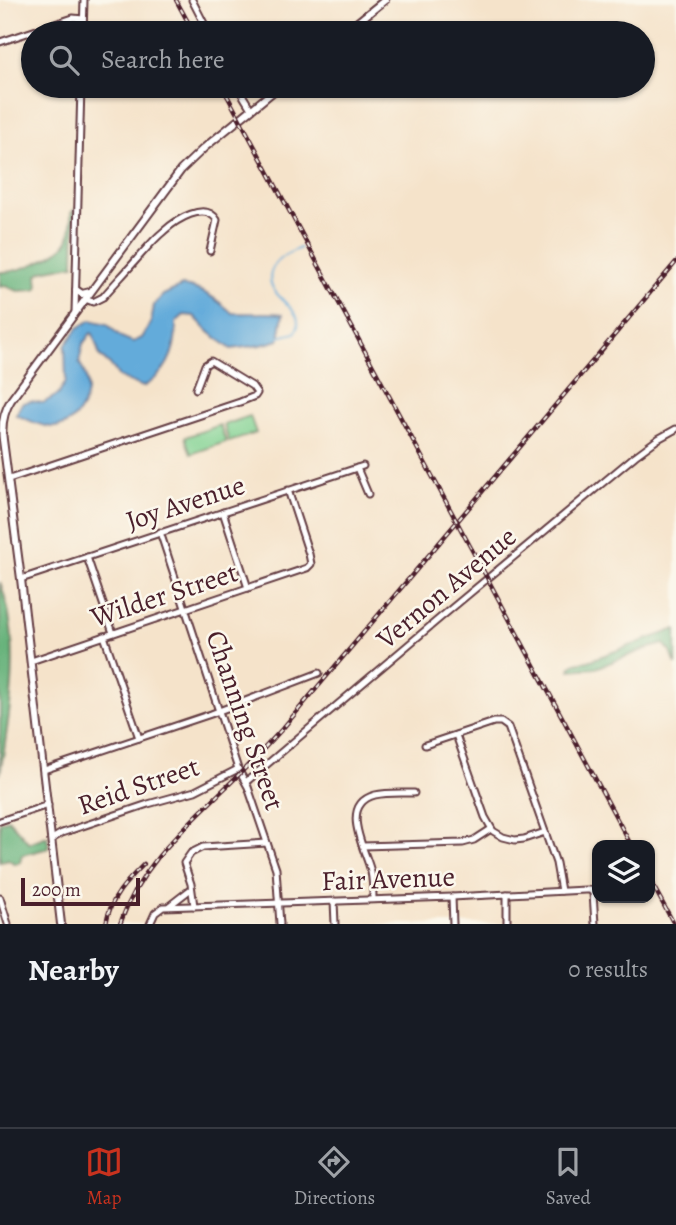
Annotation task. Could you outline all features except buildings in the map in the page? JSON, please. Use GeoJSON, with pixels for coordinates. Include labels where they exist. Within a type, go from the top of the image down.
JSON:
{"type":"FeatureCollection","features":[{"type":"Feature","properties":{"kind":"main road"},"geometry":{"type":"LineString","coordinates":[[359,21],[386,0]]}},
{"type":"Feature","properties":{"kind":"main road"},"geometry":{"type":"LineString","coordinates":[[61,924],[2,429],[3,416],[11,400],[181,170],[266,98]]}},
{"type":"Feature","properties":{"kind":"main road"},"geometry":{"type":"LineString","coordinates":[[76,290],[87,296]]}},
{"type":"Feature","properties":{"kind":"street"},"geometry":{"type":"LineString","coordinates":[[64,21],[83,19],[84,0]]}},
{"type":"Feature","properties":{"kind":"street"},"geometry":{"type":"LineString","coordinates":[[191,0],[202,21]]}},
{"type":"Feature","properties":{"kind":"street"},"geometry":{"type":"LineString","coordinates":[[0,42],[21,35]]}},
{"type":"Feature","properties":{"kind":"street"},"geometry":{"type":"LineString","coordinates":[[75,312],[81,98]]}},
{"type":"Feature","properties":{"kind":"street"},"geometry":{"type":"LineString","coordinates":[[244,98],[251,110]]}},
{"type":"Feature","properties":{"kind":"street"},"geometry":{"type":"LineString","coordinates":[[87,296],[93,302],[103,297],[162,232],[198,212],[209,212],[217,220],[210,251]]}},
{"type":"Feature","properties":{"kind":"street"},"geometry":{"type":"LineString","coordinates":[[9,479],[240,402],[257,393],[252,386],[211,361],[205,365],[196,389]]}},
{"type":"Feature","properties":{"kind":"street","name":"Vernon Avenue"},"geometry":{"type":"LineString","coordinates":[[246,782],[630,461],[676,429]]}},
{"type":"Feature","properties":{"kind":"street","name":"Joy Avenue"},"geometry":{"type":"LineString","coordinates":[[21,579],[360,467],[368,494]]}},
{"type":"Feature","properties":{"kind":"street","name":"Wilder Street"},"geometry":{"type":"LineString","coordinates":[[31,661],[307,568],[310,565],[309,554],[288,490]]}},
{"type":"Feature","properties":{"kind":"street"},"geometry":{"type":"LineString","coordinates":[[223,512],[248,588]]}},
{"type":"Feature","properties":{"kind":"street","name":"Channing Street"},"geometry":{"type":"LineString","coordinates":[[160,532],[238,769],[246,782],[277,872],[280,924]]}},
{"type":"Feature","properties":{"kind":"street"},"geometry":{"type":"LineString","coordinates":[[87,556],[113,633]]}},
{"type":"Feature","properties":{"kind":"street"},"geometry":{"type":"LineString","coordinates":[[104,636],[139,738]]}},
{"type":"Feature","properties":{"kind":"street"},"geometry":{"type":"LineString","coordinates":[[44,770],[219,711],[318,674]]}},
{"type":"Feature","properties":{"kind":"street"},"geometry":{"type":"LineString","coordinates":[[425,745],[494,722],[508,727],[558,868],[561,891]]}},
{"type":"Feature","properties":{"kind":"street"},"geometry":{"type":"LineString","coordinates":[[456,735],[491,829],[500,836],[514,840],[545,832]]}},
{"type":"Feature","properties":{"kind":"street","name":"Reid Street"},"geometry":{"type":"LineString","coordinates":[[52,839],[62,833],[141,806],[195,791],[238,769]]}},
{"type":"Feature","properties":{"kind":"street"},"geometry":{"type":"LineString","coordinates":[[373,899],[371,872],[356,822],[357,812],[369,797],[378,794],[414,793]]}},
{"type":"Feature","properties":{"kind":"street"},"geometry":{"type":"LineString","coordinates":[[0,821],[48,805]]}},
{"type":"Feature","properties":{"kind":"street"},"geometry":{"type":"LineString","coordinates":[[363,846],[463,843],[474,840],[491,829]]}},
{"type":"Feature","properties":{"kind":"street"},"geometry":{"type":"LineString","coordinates":[[194,906],[184,866],[193,851],[202,846],[267,843]]}},
{"type":"Feature","properties":{"kind":"street"},"geometry":{"type":"LineString","coordinates":[[150,924],[158,909],[167,907],[191,888]]}},
{"type":"Feature","properties":{"kind":"street","name":"Fair Avenue"},"geometry":{"type":"LineString","coordinates":[[167,907],[590,890],[593,892],[595,924]]}},
{"type":"Feature","properties":{"kind":"street"},"geometry":{"type":"LineString","coordinates":[[506,894],[507,924]]}},
{"type":"Feature","properties":{"kind":"street"},"geometry":{"type":"LineString","coordinates":[[452,897],[453,924]]}},
{"type":"Feature","properties":{"kind":"street"},"geometry":{"type":"LineString","coordinates":[[334,901],[335,924]]}},
{"type":"Feature","properties":{"kind":"street"},"geometry":{"type":"LineString","coordinates":[[1,903],[8,924]]}},
{"type":"Feature","properties":{"kind":"green space"},"geometry":{"type":"Polygon","coordinates":[[[75,209],[74,265],[41,272],[37,276],[38,287],[35,290],[18,291],[0,287],[0,272],[17,270],[38,262],[64,246],[70,234],[71,213],[75,209]]]}},
{"type":"Feature","properties":{"kind":"green space"},"geometry":{"type":"Polygon","coordinates":[[[250,416],[256,433],[229,442],[224,425],[250,416]]]}},
{"type":"Feature","properties":{"kind":"green space"},"geometry":{"type":"Polygon","coordinates":[[[220,425],[226,442],[191,454],[185,437],[220,425]]]}},
{"type":"Feature","properties":{"kind":"green space"},"geometry":{"type":"Polygon","coordinates":[[[0,582],[7,605],[13,653],[10,703],[0,775],[0,582]]]}},
{"type":"Feature","properties":{"kind":"green space"},"geometry":{"type":"Polygon","coordinates":[[[676,629],[676,665],[671,652],[664,644],[596,668],[570,670],[572,665],[577,663],[676,629]]]}},
{"type":"Feature","properties":{"kind":"green space"},"geometry":{"type":"Polygon","coordinates":[[[8,819],[29,843],[47,836],[49,848],[22,855],[20,862],[15,864],[8,859],[0,862],[0,822],[8,819]]]}},
{"type":"Feature","properties":{"kind":"water"},"geometry":{"type":"Polygon","coordinates":[[[182,286],[209,295],[232,313],[283,314],[279,340],[231,349],[194,316],[184,315],[176,322],[173,352],[165,368],[143,387],[119,377],[100,356],[91,333],[83,344],[79,362],[87,380],[86,398],[74,418],[61,426],[48,427],[16,415],[22,403],[43,403],[59,394],[66,381],[65,346],[78,328],[91,320],[107,324],[121,337],[133,342],[142,338],[151,323],[154,305],[163,295],[182,286]]]}},
{"type":"Feature","properties":{"kind":"waterway"},"geometry":{"type":"LineString","coordinates":[[279,337],[295,333],[298,324],[297,317],[274,289],[270,281],[271,272],[278,260],[300,248]]}},
{"type":"Feature","properties":{"kind":"railway"},"geometry":{"type":"LineString","coordinates":[[176,0],[187,21]]}},
{"type":"Feature","properties":{"kind":"railway"},"geometry":{"type":"LineString","coordinates":[[228,98],[628,840]]}},
{"type":"Feature","properties":{"kind":"railway"},"geometry":{"type":"LineString","coordinates":[[120,924],[138,885],[163,852],[283,728],[676,262]]}},
{"type":"Feature","properties":{"kind":"railway"},"geometry":{"type":"LineString","coordinates":[[106,924],[115,898],[144,864]]}},
{"type":"Feature","properties":{"kind":"railway"},"geometry":{"type":"LineString","coordinates":[[655,889],[674,924]]}}]}
